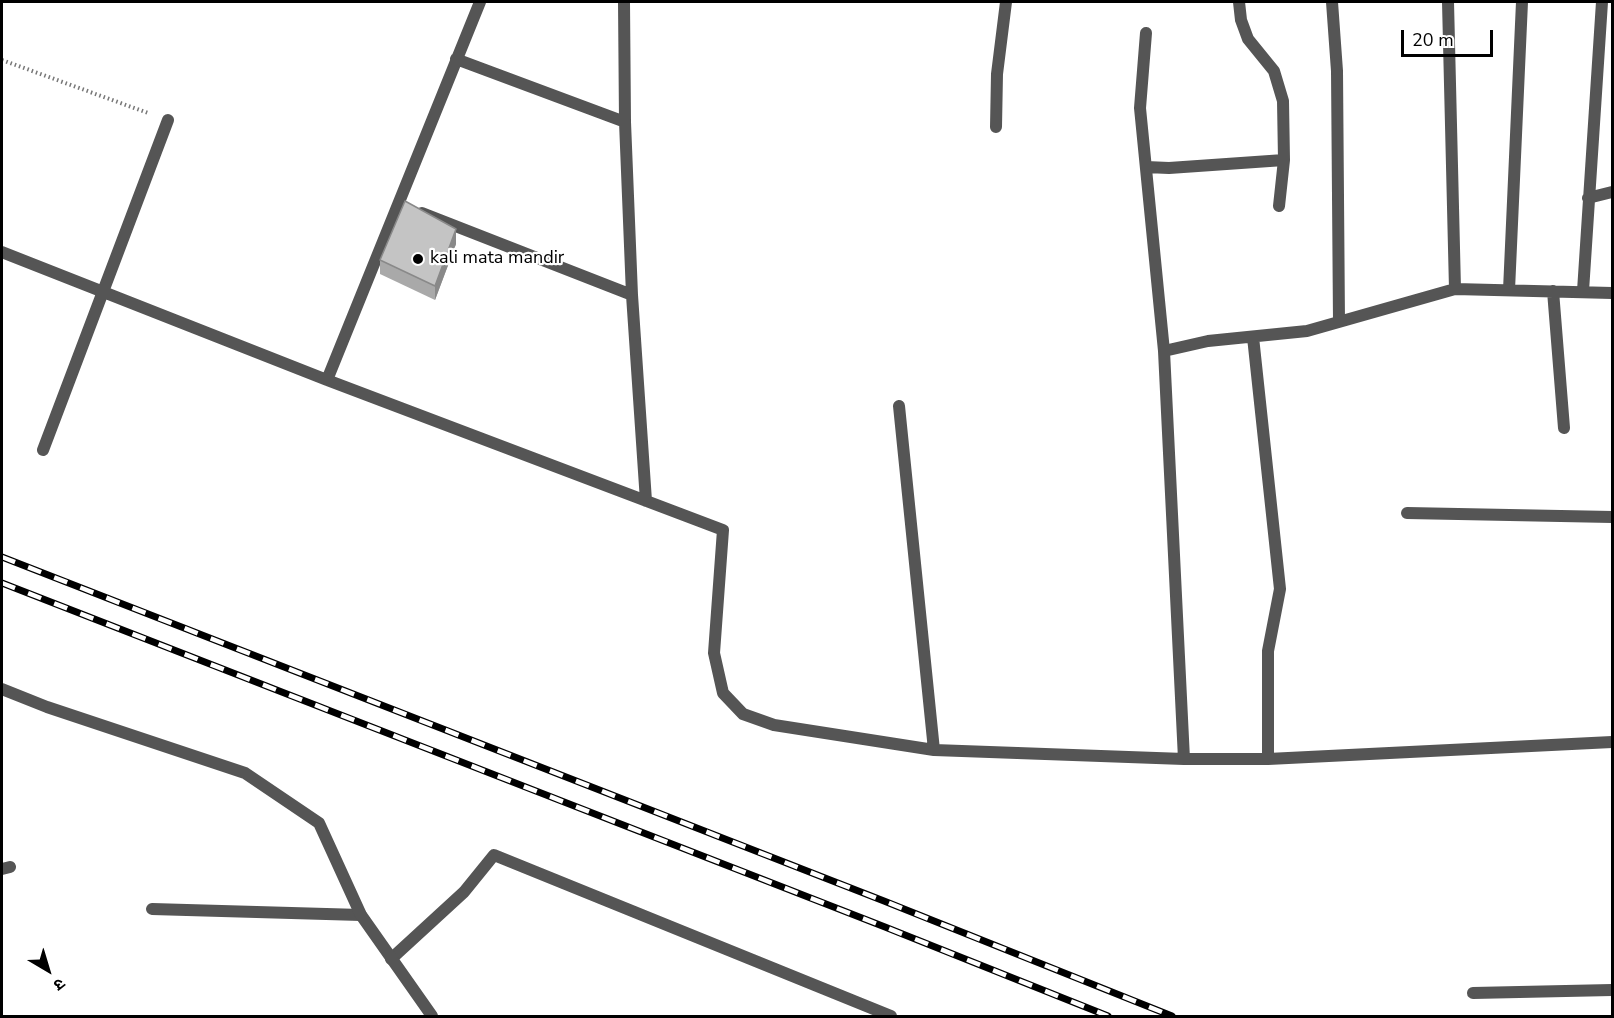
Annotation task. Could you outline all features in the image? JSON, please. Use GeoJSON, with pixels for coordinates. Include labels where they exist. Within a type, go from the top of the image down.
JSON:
{"type":"FeatureCollection","features":[{"type":"Feature","properties":{"kind":"street"},"geometry":{"type":"LineString","coordinates":[[327,380],[480,2]]}},
{"type":"Feature","properties":{"kind":"street"},"geometry":{"type":"LineString","coordinates":[[624,2],[625,122],[632,295],[646,501]]}},
{"type":"Feature","properties":{"kind":"street"},"geometry":{"type":"LineString","coordinates":[[996,127],[997,74],[1006,2]]}},
{"type":"Feature","properties":{"kind":"street"},"geometry":{"type":"LineString","coordinates":[[1239,2],[1241,20],[1248,39],[1274,71],[1283,101],[1284,160],[1279,206]]}},
{"type":"Feature","properties":{"kind":"street"},"geometry":{"type":"LineString","coordinates":[[1332,2],[1336,71],[1339,322]]}},
{"type":"Feature","properties":{"kind":"street"},"geometry":{"type":"LineString","coordinates":[[1448,2],[1455,289]]}},
{"type":"Feature","properties":{"kind":"street"},"geometry":{"type":"LineString","coordinates":[[1509,290],[1522,2]]}},
{"type":"Feature","properties":{"kind":"street"},"geometry":{"type":"LineString","coordinates":[[1583,291],[1602,2]]}},
{"type":"Feature","properties":{"kind":"street"},"geometry":{"type":"LineString","coordinates":[[1146,33],[1140,108],[1164,351],[1184,759]]}},
{"type":"Feature","properties":{"kind":"street"},"geometry":{"type":"LineString","coordinates":[[456,59],[625,122]]}},
{"type":"Feature","properties":{"kind":"street"},"geometry":{"type":"LineString","coordinates":[[43,450],[168,120]]}},
{"type":"Feature","properties":{"kind":"street"},"geometry":{"type":"LineString","coordinates":[[1146,167],[1169,168],[1284,160]]}},
{"type":"Feature","properties":{"kind":"street"},"geometry":{"type":"LineString","coordinates":[[1588,198],[1612,192]]}},
{"type":"Feature","properties":{"kind":"street"},"geometry":{"type":"LineString","coordinates":[[398,203],[632,295]]}},
{"type":"Feature","properties":{"kind":"street"},"geometry":{"type":"LineString","coordinates":[[2,252],[327,380],[723,530],[714,652],[723,693],[743,714],[774,725],[934,750],[1184,759],[1268,759],[1612,742]]}},
{"type":"Feature","properties":{"kind":"street"},"geometry":{"type":"LineString","coordinates":[[1164,351],[1208,341],[1307,331],[1455,289],[1612,293]]}},
{"type":"Feature","properties":{"kind":"street"},"geometry":{"type":"LineString","coordinates":[[1553,291],[1564,428]]}},
{"type":"Feature","properties":{"kind":"street"},"geometry":{"type":"LineString","coordinates":[[1253,337],[1280,589],[1268,651],[1268,759]]}},
{"type":"Feature","properties":{"kind":"street"},"geometry":{"type":"LineString","coordinates":[[899,406],[934,750]]}},
{"type":"Feature","properties":{"kind":"street"},"geometry":{"type":"LineString","coordinates":[[1407,513],[1612,517]]}},
{"type":"Feature","properties":{"kind":"street"},"geometry":{"type":"LineString","coordinates":[[2,689],[47,707],[245,773],[319,823],[361,915],[432,1017]]}},
{"type":"Feature","properties":{"kind":"street"},"geometry":{"type":"LineString","coordinates":[[391,959],[464,892],[494,855],[891,1017]]}},
{"type":"Feature","properties":{"kind":"street"},"geometry":{"type":"LineString","coordinates":[[152,909],[361,915]]}},
{"type":"Feature","properties":{"kind":"street"},"geometry":{"type":"LineString","coordinates":[[1473,993],[1612,990]]}},
{"type":"Feature","properties":{"kind":"path"},"geometry":{"type":"LineString","coordinates":[[2,60],[168,120]]}},
{"type":"Feature","properties":{"kind":"building","name":"kali mata mandir"},"geometry":{"type":"Polygon","coordinates":[[[405,201],[456,229],[435,286],[380,260],[405,201]]]}},
{"type":"Feature","properties":{"kind":"railway"},"geometry":{"type":"LineString","coordinates":[[2,557],[884,901],[1172,1016]]}},
{"type":"Feature","properties":{"kind":"railway"},"geometry":{"type":"LineString","coordinates":[[2,583],[1108,1016]]}},
{"type":"Feature","properties":{"kind":"place","name":"kali mata mandir"},"geometry":{"type":"Point","coordinates":[418,259]}}]}
